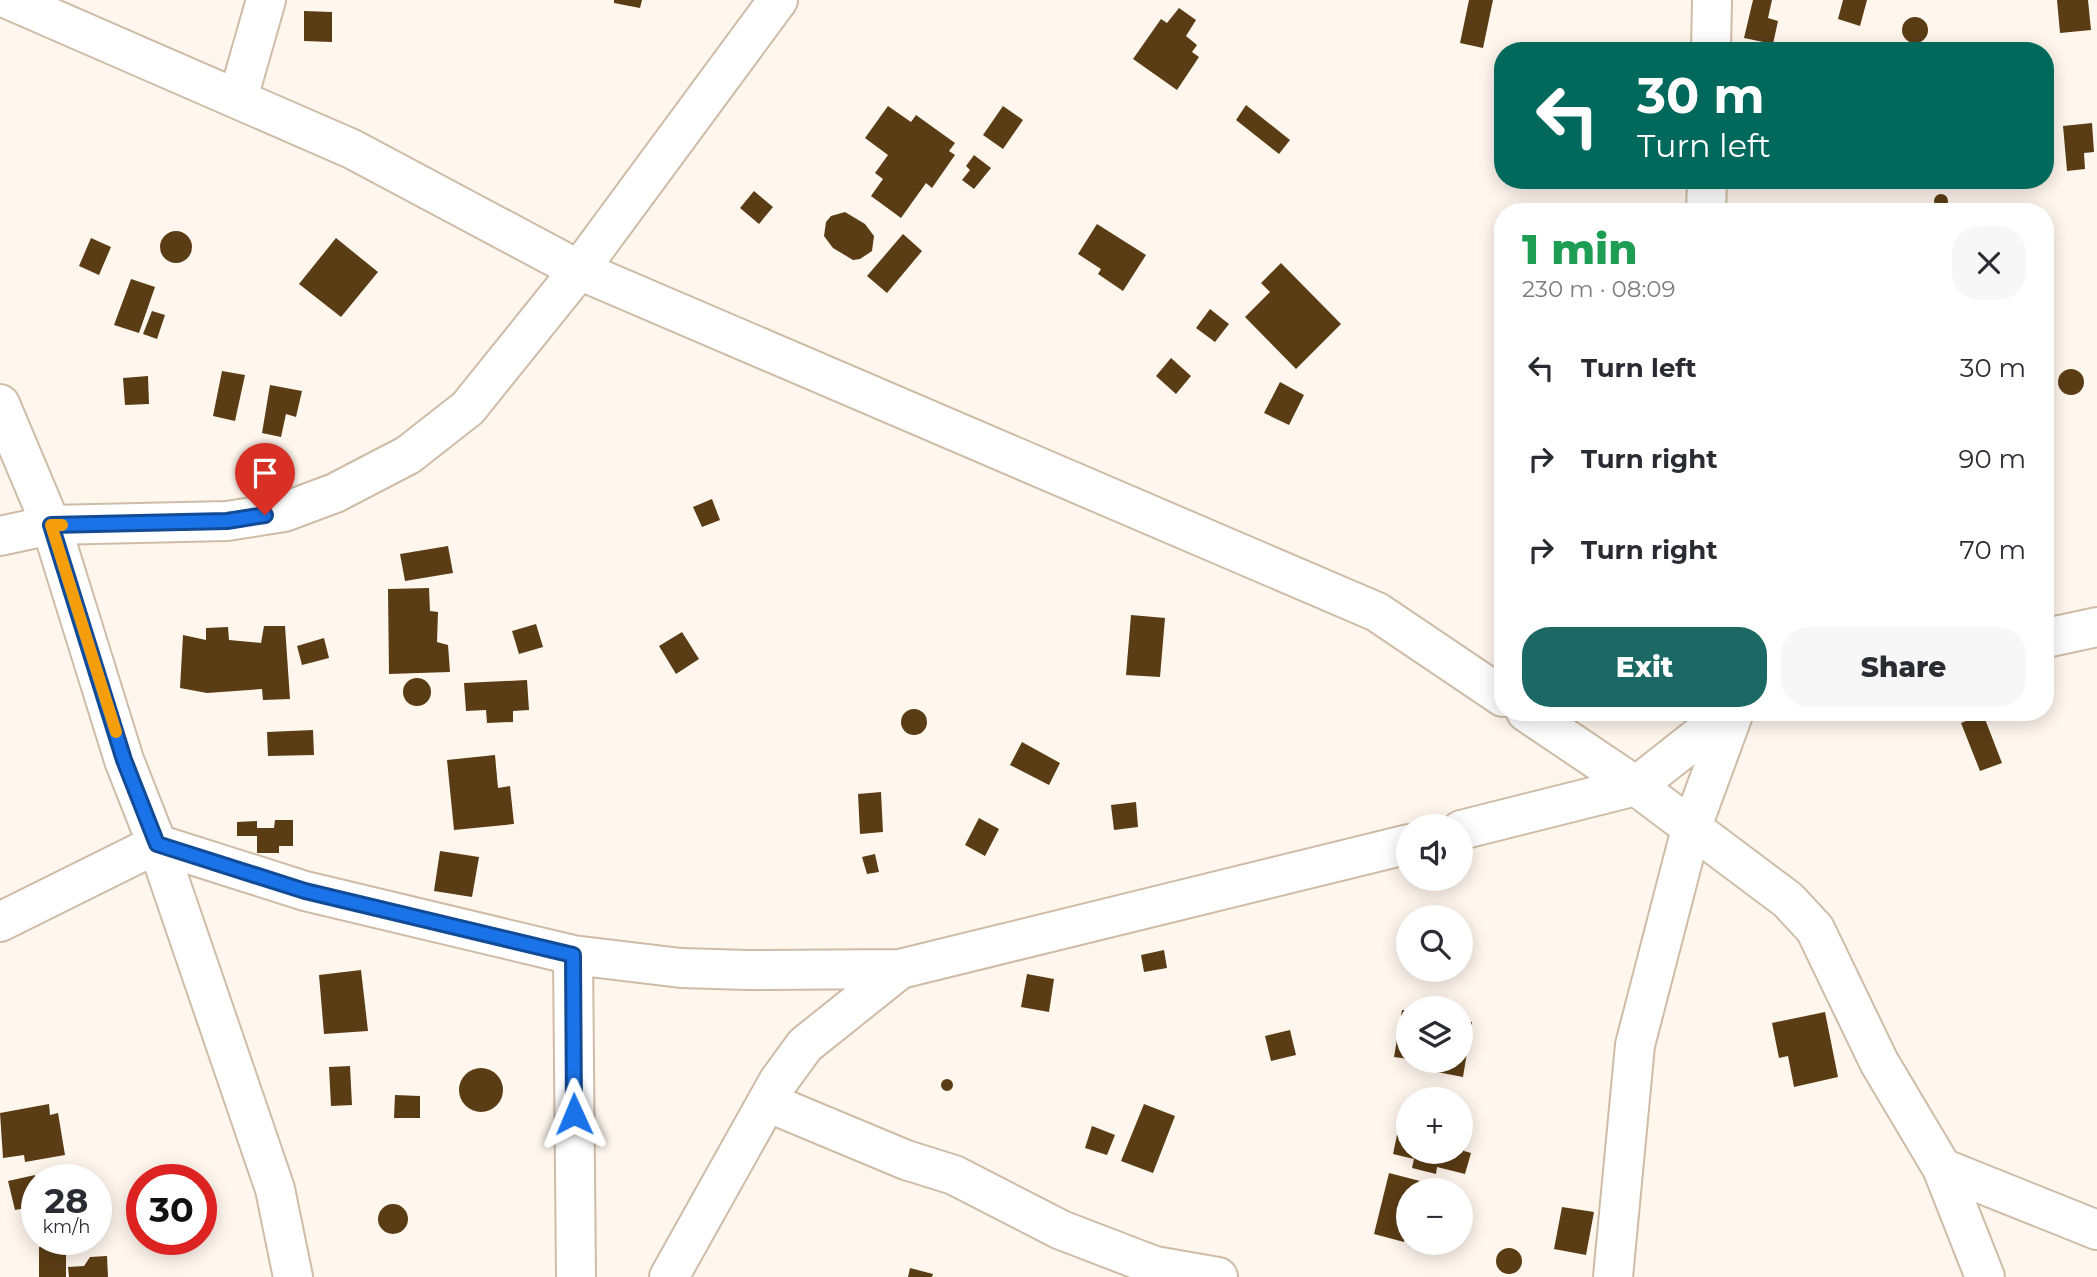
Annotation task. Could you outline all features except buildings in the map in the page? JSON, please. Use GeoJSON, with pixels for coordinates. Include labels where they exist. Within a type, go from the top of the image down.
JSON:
{"type":"FeatureCollection","features":[{"type":"Feature","properties":{"kind":"street"},"geometry":{"type":"LineString","coordinates":[[9,0],[352,149],[579,270],[1377,612],[1494,691]]}},
{"type":"Feature","properties":{"kind":"street"},"geometry":{"type":"LineString","coordinates":[[238,98],[266,0]]}},
{"type":"Feature","properties":{"kind":"street"},"geometry":{"type":"LineString","coordinates":[[0,536],[51,525],[227,521],[284,512],[335,493],[408,455],[468,408],[579,270],[778,0]]}},
{"type":"Feature","properties":{"kind":"street"},"geometry":{"type":"LineString","coordinates":[[1711,42],[1712,0]]}},
{"type":"Feature","properties":{"kind":"street"},"geometry":{"type":"LineString","coordinates":[[0,404],[51,525],[124,760],[157,844],[275,1189],[293,1277]]}},
{"type":"Feature","properties":{"kind":"street"},"geometry":{"type":"LineString","coordinates":[[2054,636],[2097,627]]}},
{"type":"Feature","properties":{"kind":"street"},"geometry":{"type":"LineString","coordinates":[[1538,721],[1636,786],[1788,900],[1815,929],[1879,1062],[1942,1168],[1985,1277]]}},
{"type":"Feature","properties":{"kind":"street"},"geometry":{"type":"LineString","coordinates":[[1473,827],[1636,786],[1720,721]]}},
{"type":"Feature","properties":{"kind":"street"},"geometry":{"type":"LineString","coordinates":[[1613,1277],[1634,1045],[1691,829],[1729,721]]}},
{"type":"Feature","properties":{"kind":"street"},"geometry":{"type":"LineString","coordinates":[[0,922],[157,844],[305,891],[573,955],[694,968],[900,969],[1396,847]]}},
{"type":"Feature","properties":{"kind":"street"},"geometry":{"type":"LineString","coordinates":[[573,955],[576,1277]]}},
{"type":"Feature","properties":{"kind":"street"},"geometry":{"type":"LineString","coordinates":[[669,1277],[767,1101],[805,1045],[900,969]]}},
{"type":"Feature","properties":{"kind":"street"},"geometry":{"type":"LineString","coordinates":[[767,1101],[906,1160],[954,1175],[1061,1230],[1155,1266],[1218,1277]]}},
{"type":"Feature","properties":{"kind":"street"},"geometry":{"type":"LineString","coordinates":[[1942,1168],[2097,1230]]}},
{"type":"Feature","properties":{"kind":"slow traffic"},"geometry":{"type":"LineString","coordinates":[[62,525],[51,525],[116,732]]}},
{"type":"Feature","properties":{"kind":"route"},"geometry":{"type":"LineString","coordinates":[[265,515],[227,521],[51,525],[124,760],[157,844],[305,891],[573,955],[574,1114]]}}]}
